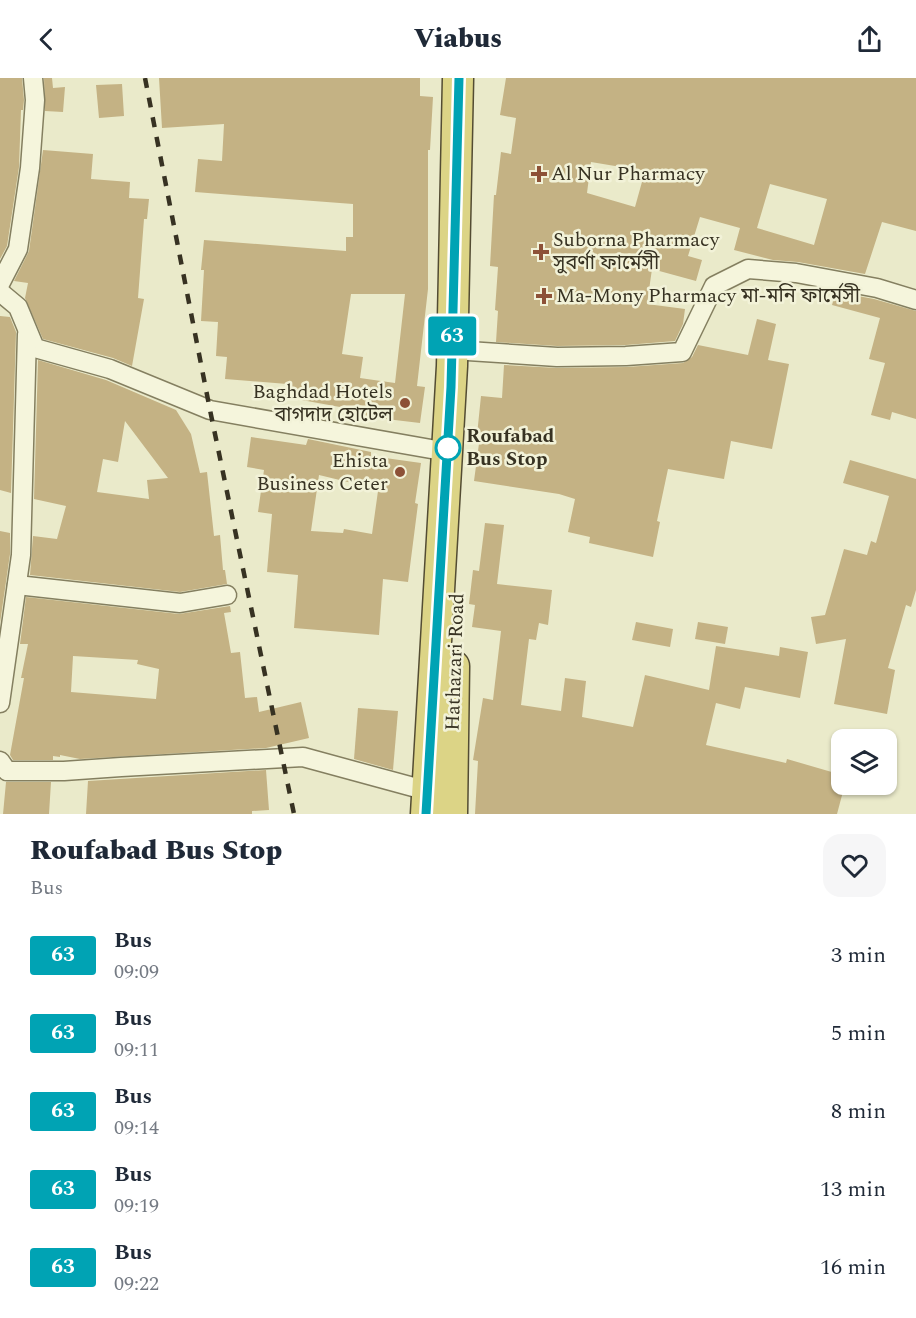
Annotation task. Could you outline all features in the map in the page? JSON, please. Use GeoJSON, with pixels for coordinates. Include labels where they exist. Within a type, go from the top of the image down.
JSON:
{"type":"FeatureCollection","features":[{"type":"Feature","properties":{"kind":"highway","name":"Hathazari Road"},"geometry":{"type":"LineString","coordinates":[[427,803],[448,452],[459,78]]}},
{"type":"Feature","properties":{"kind":"highway","name":"Hathazari Road"},"geometry":{"type":"LineString","coordinates":[[452,814],[454,677],[477,78]]}},
{"type":"Feature","properties":{"kind":"street"},"geometry":{"type":"LineString","coordinates":[[0,284],[18,249],[30,168],[35,100],[33,78]]}},
{"type":"Feature","properties":{"kind":"street"},"geometry":{"type":"LineString","coordinates":[[468,351],[557,357],[682,352],[714,286],[748,268],[796,273],[877,288],[916,300]]}},
{"type":"Feature","properties":{"kind":"street"},"geometry":{"type":"LineString","coordinates":[[0,292],[18,307],[35,348],[110,369],[210,410],[448,452]]}},
{"type":"Feature","properties":{"kind":"street"},"geometry":{"type":"LineString","coordinates":[[0,703],[21,555],[27,328]]}},
{"type":"Feature","properties":{"kind":"street"},"geometry":{"type":"LineString","coordinates":[[17,585],[180,603],[227,595]]}},
{"type":"Feature","properties":{"kind":"street"},"geometry":{"type":"LineString","coordinates":[[0,761],[7,771],[63,771],[303,757],[427,803]]}},
{"type":"Feature","properties":{"kind":"building"},"geometry":{"type":"Polygon","coordinates":[[[0,78],[22,78],[24,100],[23,110],[21,110],[19,167],[7,246],[0,259],[0,78]]]}},
{"type":"Feature","properties":{"kind":"building"},"geometry":{"type":"Polygon","coordinates":[[[44,78],[52,78],[53,88],[65,87],[63,112],[45,111],[44,78]]]}},
{"type":"Feature","properties":{"kind":"building"},"geometry":{"type":"Polygon","coordinates":[[[159,78],[420,78],[420,96],[433,97],[430,150],[428,150],[428,289],[417,386],[425,387],[420,423],[361,416],[362,411],[285,397],[287,384],[225,379],[227,357],[216,356],[218,322],[201,321],[204,270],[201,270],[204,240],[346,251],[346,237],[353,237],[353,204],[195,192],[198,159],[222,161],[224,124],[162,128],[159,78]],[[351,294],[342,354],[363,357],[360,378],[395,383],[405,294],[351,294]]]}},
{"type":"Feature","properties":{"kind":"building"},"geometry":{"type":"Polygon","coordinates":[[[506,78],[916,78],[916,231],[882,222],[865,274],[773,260],[734,250],[740,228],[700,217],[688,256],[702,260],[696,281],[652,269],[647,304],[685,309],[683,324],[675,341],[626,345],[557,346],[496,342],[498,311],[495,310],[498,267],[490,266],[494,195],[496,195],[501,152],[511,154],[516,118],[500,115],[506,78]],[[591,162],[587,193],[635,207],[645,171],[591,162]],[[770,184],[757,228],[814,245],[827,199],[770,184]]]}},
{"type":"Feature","properties":{"kind":"building"},"geometry":{"type":"Polygon","coordinates":[[[122,84],[124,116],[99,118],[96,85],[122,84]]]}},
{"type":"Feature","properties":{"kind":"building"},"geometry":{"type":"Polygon","coordinates":[[[43,150],[93,154],[91,179],[130,182],[129,198],[149,199],[147,219],[144,219],[138,298],[144,299],[132,366],[113,358],[43,339],[25,298],[28,283],[14,281],[29,251],[43,150]]]}},
{"type":"Feature","properties":{"kind":"building"},"geometry":{"type":"Polygon","coordinates":[[[836,292],[874,299],[916,311],[916,419],[892,412],[890,420],[871,415],[885,363],[869,359],[880,318],[832,305],[836,292]]]}},
{"type":"Feature","properties":{"kind":"building"},"geometry":{"type":"Polygon","coordinates":[[[0,316],[10,317],[16,332],[11,493],[0,490],[0,316]]]}},
{"type":"Feature","properties":{"kind":"building"},"geometry":{"type":"Polygon","coordinates":[[[757,319],[776,324],[768,360],[789,364],[772,449],[731,441],[724,479],[668,469],[657,521],[660,522],[653,557],[589,543],[590,537],[568,532],[575,499],[559,494],[474,481],[480,436],[477,435],[481,396],[502,398],[504,365],[557,368],[683,363],[692,357],[698,345],[748,355],[757,319]]]}},
{"type":"Feature","properties":{"kind":"building"},"geometry":{"type":"Polygon","coordinates":[[[38,360],[106,380],[176,410],[191,434],[200,473],[207,472],[214,536],[220,535],[223,570],[225,570],[227,584],[180,592],[30,575],[33,536],[57,539],[66,506],[34,499],[38,360]],[[125,421],[118,462],[103,459],[97,492],[149,499],[147,480],[168,478],[125,421]]]}},
{"type":"Feature","properties":{"kind":"building"},"geometry":{"type":"Polygon","coordinates":[[[251,437],[306,445],[308,439],[371,452],[371,456],[421,463],[408,582],[383,579],[379,635],[294,628],[298,575],[267,572],[272,514],[258,512],[264,470],[247,467],[251,437]],[[319,475],[311,531],[343,533],[344,529],[372,534],[378,491],[319,475]]]}},
{"type":"Feature","properties":{"kind":"building"},"geometry":{"type":"Polygon","coordinates":[[[850,460],[916,479],[916,590],[911,607],[906,605],[888,668],[895,670],[887,714],[834,704],[846,639],[816,644],[811,617],[825,615],[844,549],[867,555],[871,541],[876,543],[889,496],[843,483],[850,460]]]}},
{"type":"Feature","properties":{"kind":"building"},"geometry":{"type":"Polygon","coordinates":[[[485,523],[504,525],[497,584],[552,590],[548,625],[539,623],[536,640],[529,639],[521,705],[561,711],[565,678],[586,681],[582,717],[633,727],[645,675],[709,690],[716,646],[779,656],[780,647],[808,652],[800,698],[745,687],[740,709],[716,703],[706,745],[786,763],[787,759],[831,772],[831,795],[842,795],[837,814],[475,814],[478,761],[473,760],[483,698],[493,700],[501,631],[472,627],[475,605],[469,604],[473,570],[479,571],[485,523]]]}},
{"type":"Feature","properties":{"kind":"building"},"geometry":{"type":"Polygon","coordinates":[[[0,531],[10,533],[10,554],[0,623],[0,531]]]}},
{"type":"Feature","properties":{"kind":"building"},"geometry":{"type":"Polygon","coordinates":[[[26,597],[179,614],[230,606],[231,612],[224,613],[231,653],[240,652],[245,698],[257,697],[259,712],[301,702],[309,738],[266,748],[80,759],[60,755],[60,757],[53,756],[53,760],[13,760],[10,755],[28,644],[20,644],[26,597]],[[73,656],[71,692],[156,699],[159,669],[137,664],[138,660],[73,656]]]}},
{"type":"Feature","properties":{"kind":"building"},"geometry":{"type":"Polygon","coordinates":[[[636,622],[673,629],[670,647],[632,640],[636,622]]]}},
{"type":"Feature","properties":{"kind":"building"},"geometry":{"type":"Polygon","coordinates":[[[698,622],[728,627],[725,644],[695,639],[698,622]]]}},
{"type":"Feature","properties":{"kind":"building"},"geometry":{"type":"Polygon","coordinates":[[[358,708],[398,711],[393,770],[354,759],[358,708]]]}},
{"type":"Feature","properties":{"kind":"building"},"geometry":{"type":"Polygon","coordinates":[[[266,770],[269,810],[252,811],[252,814],[86,814],[88,781],[266,770]]]}},
{"type":"Feature","properties":{"kind":"building"},"geometry":{"type":"Polygon","coordinates":[[[6,782],[51,782],[49,814],[3,814],[6,782]]]}},
{"type":"Feature","properties":{"kind":"railway"},"geometry":{"type":"LineString","coordinates":[[145,78],[210,410],[294,814]]}},
{"type":"Feature","properties":{"kind":"bus line","name":"63"},"geometry":{"type":"LineString","coordinates":[[426,814],[451,387],[459,78]]}},
{"type":"Feature","properties":{"kind":"place","name":"Al Nur Pharmacy"},"geometry":{"type":"Point","coordinates":[539,174]}},
{"type":"Feature","properties":{"kind":"place","name":"Suborna Pharmacy সুবর্ণা ফার্মেসী"},"geometry":{"type":"Point","coordinates":[541,252]}},
{"type":"Feature","properties":{"kind":"place","name":"Ma-Mony Pharmacy মা-মনি ফার্মেসী"},"geometry":{"type":"Point","coordinates":[544,296]}},
{"type":"Feature","properties":{"kind":"place","name":"Baghdad Hotels বাগদাদ হোটেল"},"geometry":{"type":"Point","coordinates":[405,403]}},
{"type":"Feature","properties":{"kind":"place","name":"Roufabad Bus Stop"},"geometry":{"type":"Point","coordinates":[448,448]}},
{"type":"Feature","properties":{"kind":"place","name":"Ehista Business Ceter"},"geometry":{"type":"Point","coordinates":[400,472]}}]}
